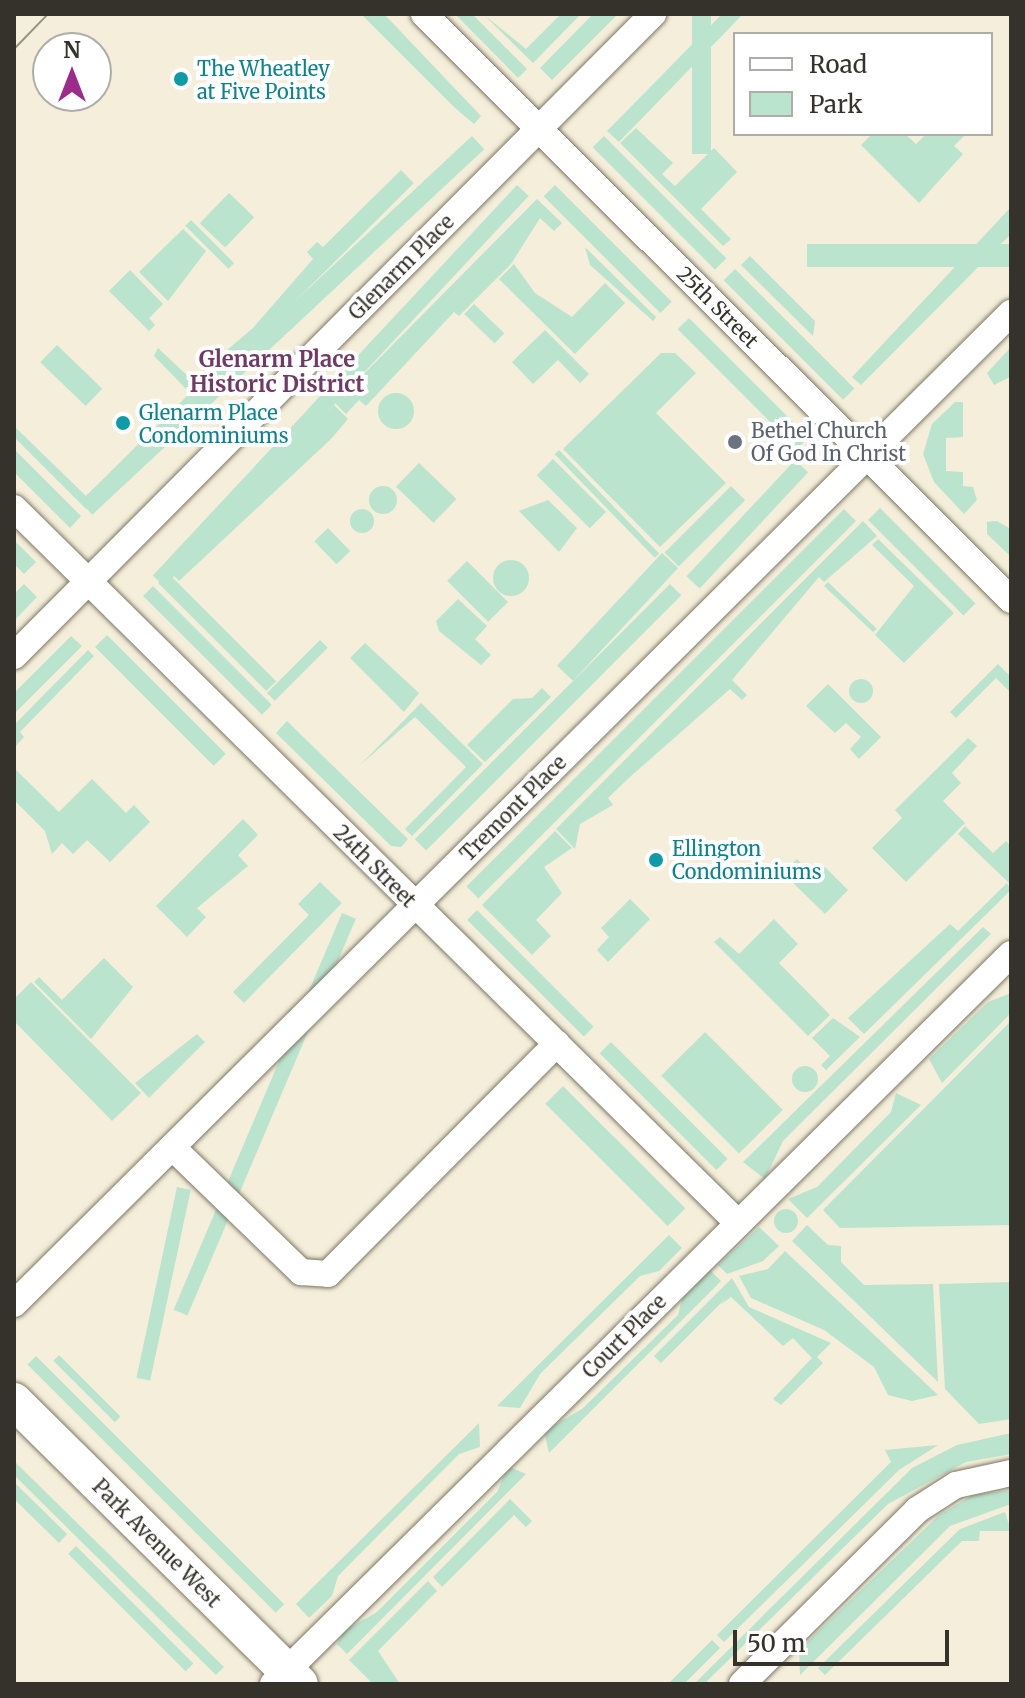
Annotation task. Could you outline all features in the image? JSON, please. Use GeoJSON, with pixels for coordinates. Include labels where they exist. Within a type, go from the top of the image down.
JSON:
{"type":"FeatureCollection","features":[{"type":"Feature","properties":{"kind":"main road","name":"Park Avenue West"},"geometry":{"type":"LineString","coordinates":[[14,1401],[286,1680]]}},
{"type":"Feature","properties":{"kind":"street","name":"25th Street"},"geometry":{"type":"LineString","coordinates":[[424,14],[1011,600]]}},
{"type":"Feature","properties":{"kind":"street","name":"Glenarm Place"},"geometry":{"type":"LineString","coordinates":[[14,656],[653,14]]}},
{"type":"Feature","properties":{"kind":"street","name":"Tremont Place"},"geometry":{"type":"LineString","coordinates":[[14,1304],[1011,313]]}},
{"type":"Feature","properties":{"kind":"street","name":"24th Street"},"geometry":{"type":"LineString","coordinates":[[14,508],[738,1223]]}},
{"type":"Feature","properties":{"kind":"street","name":"Court Place"},"geometry":{"type":"LineString","coordinates":[[286,1680],[738,1223],[1011,954]]}},
{"type":"Feature","properties":{"kind":"street"},"geometry":{"type":"LineString","coordinates":[[976,988],[1011,985]]}},
{"type":"Feature","properties":{"kind":"street"},"geometry":{"type":"LineString","coordinates":[[172,1147],[301,1272],[328,1274],[557,1043]]}},
{"type":"Feature","properties":{"kind":"street"},"geometry":{"type":"LineString","coordinates":[[742,1684],[917,1510],[956,1485],[1011,1473]]}},
{"type":"Feature","properties":{"kind":"green space"},"geometry":{"type":"Polygon","coordinates":[[[361,14],[384,14],[481,116],[474,124],[454,107],[361,14]]]}},
{"type":"Feature","properties":{"kind":"green space"},"geometry":{"type":"Polygon","coordinates":[[[455,14],[472,14],[527,69],[518,78],[455,14]]]}},
{"type":"Feature","properties":{"kind":"green space"},"geometry":{"type":"Polygon","coordinates":[[[483,14],[526,49],[561,14],[581,14],[533,63],[483,14]]]}},
{"type":"Feature","properties":{"kind":"green space"},"geometry":{"type":"Polygon","coordinates":[[[593,14],[618,14],[552,80],[540,68],[593,14]]]}},
{"type":"Feature","properties":{"kind":"green space"},"geometry":{"type":"Polygon","coordinates":[[[692,14],[711,14],[711,154],[692,154],[692,14]]]}},
{"type":"Feature","properties":{"kind":"green space"},"geometry":{"type":"Polygon","coordinates":[[[722,14],[743,14],[619,142],[607,131],[722,14]]]}},
{"type":"Feature","properties":{"kind":"green space"},"geometry":{"type":"Polygon","coordinates":[[[636,128],[673,163],[662,174],[675,186],[714,148],[737,172],[701,209],[731,239],[723,246],[620,143],[636,128]]]}},
{"type":"Feature","properties":{"kind":"green space"},"geometry":{"type":"Polygon","coordinates":[[[472,136],[484,149],[92,515],[80,502],[472,136]]]}},
{"type":"Feature","properties":{"kind":"green space"},"geometry":{"type":"Polygon","coordinates":[[[604,136],[726,258],[715,270],[593,147],[604,136]]]}},
{"type":"Feature","properties":{"kind":"green space"},"geometry":{"type":"Polygon","coordinates":[[[870,136],[907,136],[916,144],[924,136],[964,136],[954,146],[963,154],[919,203],[861,145],[870,136]]]}},
{"type":"Feature","properties":{"kind":"green space"},"geometry":{"type":"Polygon","coordinates":[[[401,170],[414,183],[86,509],[14,437],[14,426],[86,496],[190,393],[154,356],[158,348],[192,380],[253,328],[313,259],[307,252],[317,242],[323,247],[401,170]]]}},
{"type":"Feature","properties":{"kind":"green space"},"geometry":{"type":"Polygon","coordinates":[[[517,185],[529,196],[165,586],[153,576],[517,185]]]}},
{"type":"Feature","properties":{"kind":"green space"},"geometry":{"type":"Polygon","coordinates":[[[555,185],[672,302],[660,313],[544,196],[555,185]]]}},
{"type":"Feature","properties":{"kind":"green space"},"geometry":{"type":"Polygon","coordinates":[[[229,193],[254,217],[225,248],[200,223],[229,193]]]}},
{"type":"Feature","properties":{"kind":"green space"},"geometry":{"type":"Polygon","coordinates":[[[537,199],[562,223],[554,231],[540,218],[511,264],[459,316],[454,312],[366,406],[359,400],[346,414],[335,403],[537,199]]]}},
{"type":"Feature","properties":{"kind":"green space"},"geometry":{"type":"Polygon","coordinates":[[[1011,207],[1011,234],[861,385],[852,377],[1011,207]]]}},
{"type":"Feature","properties":{"kind":"green space"},"geometry":{"type":"Polygon","coordinates":[[[191,220],[234,263],[228,269],[185,226],[191,220]]]}},
{"type":"Feature","properties":{"kind":"green space"},"geometry":{"type":"Polygon","coordinates":[[[183,229],[206,251],[168,301],[139,272],[183,229]]]}},
{"type":"Feature","properties":{"kind":"green space"},"geometry":{"type":"Polygon","coordinates":[[[807,244],[1011,244],[1011,267],[807,267],[807,244]]]}},
{"type":"Feature","properties":{"kind":"green space"},"geometry":{"type":"Polygon","coordinates":[[[585,247],[656,317],[653,321],[590,265],[585,247]]]}},
{"type":"Feature","properties":{"kind":"green space"},"geometry":{"type":"Polygon","coordinates":[[[750,256],[815,321],[813,336],[741,265],[750,256]]]}},
{"type":"Feature","properties":{"kind":"green space"},"geometry":{"type":"Polygon","coordinates":[[[514,264],[535,293],[572,317],[605,283],[625,303],[575,354],[499,279],[514,264]]]}},
{"type":"Feature","properties":{"kind":"green space"},"geometry":{"type":"Polygon","coordinates":[[[735,269],[855,389],[843,400],[724,280],[735,269]]]}},
{"type":"Feature","properties":{"kind":"green space"},"geometry":{"type":"Polygon","coordinates":[[[130,270],[163,304],[149,318],[155,325],[149,331],[109,291],[130,270]]]}},
{"type":"Feature","properties":{"kind":"green space"},"geometry":{"type":"Polygon","coordinates":[[[474,304],[504,333],[494,343],[464,314],[474,304]]]}},
{"type":"Feature","properties":{"kind":"green space"},"geometry":{"type":"Polygon","coordinates":[[[689,318],[809,438],[797,449],[678,329],[689,318]]]}},
{"type":"Feature","properties":{"kind":"green space"},"geometry":{"type":"Polygon","coordinates":[[[545,330],[589,374],[580,383],[558,360],[533,384],[512,362],[545,330]]]}},
{"type":"Feature","properties":{"kind":"green space"},"geometry":{"type":"Polygon","coordinates":[[[57,345],[102,389],[86,406],[40,362],[57,345]]]}},
{"type":"Feature","properties":{"kind":"green space"},"geometry":{"type":"Polygon","coordinates":[[[1011,347],[1010,377],[994,385],[987,373],[1011,347]]]}},
{"type":"Feature","properties":{"kind":"green space"},"geometry":{"type":"Polygon","coordinates":[[[661,353],[675,353],[696,373],[656,413],[726,483],[660,547],[563,449],[661,353]]]}},
{"type":"Feature","properties":{"kind":"green space"},"geometry":{"type":"Polygon","coordinates":[[[396,393],[409,398],[414,411],[409,424],[396,429],[383,424],[378,411],[383,398],[396,393]]]}},
{"type":"Feature","properties":{"kind":"green space"},"geometry":{"type":"Polygon","coordinates":[[[955,402],[963,402],[963,437],[946,438],[946,471],[963,472],[963,486],[973,487],[977,500],[964,514],[934,482],[923,454],[932,424],[955,402]]]}},
{"type":"Feature","properties":{"kind":"green space"},"geometry":{"type":"Polygon","coordinates":[[[334,405],[348,419],[331,439],[179,581],[169,571],[334,405]]]}},
{"type":"Feature","properties":{"kind":"green space"},"geometry":{"type":"Polygon","coordinates":[[[14,449],[81,516],[70,528],[14,472],[14,449]]]}},
{"type":"Feature","properties":{"kind":"green space"},"geometry":{"type":"Polygon","coordinates":[[[559,450],[659,554],[655,558],[555,454],[559,450]]]}},
{"type":"Feature","properties":{"kind":"green space"},"geometry":{"type":"Polygon","coordinates":[[[553,459],[606,512],[590,528],[537,475],[553,459]]]}},
{"type":"Feature","properties":{"kind":"green space"},"geometry":{"type":"Polygon","coordinates":[[[795,460],[808,472],[700,589],[687,576],[795,460]]]}},
{"type":"Feature","properties":{"kind":"green space"},"geometry":{"type":"Polygon","coordinates":[[[419,463],[456,499],[433,523],[396,487],[419,463]]]}},
{"type":"Feature","properties":{"kind":"green space"},"geometry":{"type":"Polygon","coordinates":[[[383,486],[393,490],[397,500],[393,510],[383,514],[373,510],[369,500],[373,490],[383,486]]]}},
{"type":"Feature","properties":{"kind":"green space"},"geometry":{"type":"Polygon","coordinates":[[[731,486],[745,500],[679,567],[665,552],[731,486]]]}},
{"type":"Feature","properties":{"kind":"green space"},"geometry":{"type":"Polygon","coordinates":[[[548,500],[577,528],[559,552],[519,511],[548,500]]]}},
{"type":"Feature","properties":{"kind":"green space"},"geometry":{"type":"Polygon","coordinates":[[[880,508],[975,603],[963,615],[868,520],[880,508]]]}},
{"type":"Feature","properties":{"kind":"green space"},"geometry":{"type":"Polygon","coordinates":[[[362,509],[371,512],[374,521],[371,530],[362,533],[353,530],[350,521],[353,512],[362,509]]]}},
{"type":"Feature","properties":{"kind":"green space"},"geometry":{"type":"Polygon","coordinates":[[[844,509],[856,521],[478,899],[466,887],[844,509]]]}},
{"type":"Feature","properties":{"kind":"green space"},"geometry":{"type":"Polygon","coordinates":[[[863,521],[877,536],[824,582],[819,577],[732,680],[747,695],[742,700],[730,689],[631,776],[608,798],[613,805],[580,824],[575,849],[556,829],[863,521]]]}},
{"type":"Feature","properties":{"kind":"green space"},"geometry":{"type":"Polygon","coordinates":[[[997,521],[1009,528],[1011,557],[987,534],[987,522],[997,521]]]}},
{"type":"Feature","properties":{"kind":"green space"},"geometry":{"type":"Polygon","coordinates":[[[328,528],[350,551],[337,564],[314,541],[328,528]]]}},
{"type":"Feature","properties":{"kind":"green space"},"geometry":{"type":"Polygon","coordinates":[[[878,539],[954,613],[904,663],[875,635],[914,586],[872,545],[878,539]]]}},
{"type":"Feature","properties":{"kind":"green space"},"geometry":{"type":"Polygon","coordinates":[[[14,540],[36,562],[24,574],[14,564],[14,540]]]}},
{"type":"Feature","properties":{"kind":"green space"},"geometry":{"type":"Polygon","coordinates":[[[662,553],[678,568],[573,681],[557,666],[662,553]]]}},
{"type":"Feature","properties":{"kind":"green space"},"geometry":{"type":"Polygon","coordinates":[[[511,560],[524,565],[529,578],[524,591],[511,596],[498,591],[493,578],[498,565],[511,560]]]}},
{"type":"Feature","properties":{"kind":"green space"},"geometry":{"type":"Polygon","coordinates":[[[467,561],[508,602],[488,622],[447,581],[467,561]]]}},
{"type":"Feature","properties":{"kind":"green space"},"geometry":{"type":"Polygon","coordinates":[[[168,573],[276,681],[266,691],[158,583],[168,573]]]}},
{"type":"Feature","properties":{"kind":"green space"},"geometry":{"type":"Polygon","coordinates":[[[828,582],[877,629],[873,632],[824,586],[828,582]]]}},
{"type":"Feature","properties":{"kind":"green space"},"geometry":{"type":"Polygon","coordinates":[[[24,584],[37,597],[14,621],[14,594],[24,584]]]}},
{"type":"Feature","properties":{"kind":"green space"},"geometry":{"type":"Polygon","coordinates":[[[670,584],[681,595],[426,851],[415,839],[670,584]]]}},
{"type":"Feature","properties":{"kind":"green space"},"geometry":{"type":"Polygon","coordinates":[[[153,586],[272,705],[262,715],[143,596],[153,586]]]}},
{"type":"Feature","properties":{"kind":"green space"},"geometry":{"type":"Polygon","coordinates":[[[458,599],[487,626],[475,639],[491,655],[481,665],[439,631],[436,621],[458,599]]]}},
{"type":"Feature","properties":{"kind":"green space"},"geometry":{"type":"Polygon","coordinates":[[[107,635],[226,754],[214,766],[95,647],[107,635]]]}},
{"type":"Feature","properties":{"kind":"green space"},"geometry":{"type":"Polygon","coordinates":[[[71,636],[82,646],[14,714],[14,693],[71,636]]]}},
{"type":"Feature","properties":{"kind":"green space"},"geometry":{"type":"Polygon","coordinates":[[[320,640],[328,648],[275,701],[267,693],[320,640]]]}},
{"type":"Feature","properties":{"kind":"green space"},"geometry":{"type":"Polygon","coordinates":[[[365,643],[419,693],[404,712],[350,658],[365,643]]]}},
{"type":"Feature","properties":{"kind":"green space"},"geometry":{"type":"Polygon","coordinates":[[[88,650],[94,656],[20,732],[24,737],[14,748],[14,725],[88,650]]]}},
{"type":"Feature","properties":{"kind":"green space"},"geometry":{"type":"Polygon","coordinates":[[[998,664],[1011,677],[1011,693],[996,678],[956,718],[950,712],[998,664]]]}},
{"type":"Feature","properties":{"kind":"green space"},"geometry":{"type":"Polygon","coordinates":[[[861,679],[869,683],[873,691],[869,699],[861,703],[853,699],[849,691],[853,683],[861,679]]]}},
{"type":"Feature","properties":{"kind":"green space"},"geometry":{"type":"Polygon","coordinates":[[[828,684],[881,737],[859,759],[850,749],[861,737],[846,723],[835,733],[806,706],[828,684]]]}},
{"type":"Feature","properties":{"kind":"green space"},"geometry":{"type":"Polygon","coordinates":[[[542,688],[551,697],[485,762],[467,745],[513,699],[532,698],[542,688]]]}},
{"type":"Feature","properties":{"kind":"green space"},"geometry":{"type":"Polygon","coordinates":[[[421,703],[483,764],[412,836],[405,829],[466,767],[415,717],[360,765],[421,703]]]}},
{"type":"Feature","properties":{"kind":"green space"},"geometry":{"type":"Polygon","coordinates":[[[287,721],[408,839],[401,847],[391,846],[276,733],[287,721]]]}},
{"type":"Feature","properties":{"kind":"green space"},"geometry":{"type":"Polygon","coordinates":[[[968,738],[977,746],[952,773],[961,783],[943,801],[965,823],[906,882],[872,848],[902,818],[895,810],[968,738]]]}},
{"type":"Feature","properties":{"kind":"green space"},"geometry":{"type":"Polygon","coordinates":[[[14,768],[59,812],[92,779],[126,813],[134,805],[150,822],[110,862],[87,840],[73,854],[62,843],[52,854],[45,831],[14,800],[14,768]]]}},
{"type":"Feature","properties":{"kind":"green space"},"geometry":{"type":"Polygon","coordinates":[[[243,819],[258,835],[238,855],[248,866],[197,908],[206,917],[187,937],[156,906],[243,819]]]}},
{"type":"Feature","properties":{"kind":"green space"},"geometry":{"type":"Polygon","coordinates":[[[965,826],[993,853],[1006,841],[1011,846],[1011,885],[958,834],[965,826]]]}},
{"type":"Feature","properties":{"kind":"green space"},"geometry":{"type":"Polygon","coordinates":[[[555,831],[572,848],[544,867],[562,893],[536,920],[551,936],[532,955],[482,905],[555,831]]]}},
{"type":"Feature","properties":{"kind":"green space"},"geometry":{"type":"Polygon","coordinates":[[[797,859],[814,877],[825,867],[848,890],[825,914],[783,873],[797,859]]]}},
{"type":"Feature","properties":{"kind":"green space"},"geometry":{"type":"Polygon","coordinates":[[[320,882],[342,903],[244,1003],[233,992],[309,915],[298,904],[320,882]]]}},
{"type":"Feature","properties":{"kind":"green space"},"geometry":{"type":"Polygon","coordinates":[[[1007,883],[1011,890],[864,1034],[848,1018],[950,924],[958,931],[1007,883]]]}},
{"type":"Feature","properties":{"kind":"green space"},"geometry":{"type":"Polygon","coordinates":[[[630,899],[650,919],[608,962],[597,950],[609,937],[601,928],[630,899]]]}},
{"type":"Feature","properties":{"kind":"green space"},"geometry":{"type":"Polygon","coordinates":[[[477,910],[594,1027],[584,1037],[467,920],[477,910]]]}},
{"type":"Feature","properties":{"kind":"green space"},"geometry":{"type":"Polygon","coordinates":[[[342,913],[356,919],[187,1316],[174,1310],[342,913]]]}},
{"type":"Feature","properties":{"kind":"green space"},"geometry":{"type":"Polygon","coordinates":[[[774,919],[798,944],[779,963],[830,1015],[808,1036],[714,942],[720,937],[739,954],[774,919]]]}},
{"type":"Feature","properties":{"kind":"green space"},"geometry":{"type":"Polygon","coordinates":[[[983,927],[991,934],[783,1141],[765,1179],[743,1162],[983,927]]]}},
{"type":"Feature","properties":{"kind":"green space"},"geometry":{"type":"Polygon","coordinates":[[[104,958],[133,987],[91,1039],[34,982],[39,977],[62,1000],[104,958]]]}},
{"type":"Feature","properties":{"kind":"green space"},"geometry":{"type":"Polygon","coordinates":[[[31,982],[141,1093],[112,1121],[14,1021],[14,999],[31,982]]]}},
{"type":"Feature","properties":{"kind":"green space"},"geometry":{"type":"Polygon","coordinates":[[[1011,993],[1011,1013],[942,1083],[929,1059],[988,1002],[1011,993]]]}},
{"type":"Feature","properties":{"kind":"green space"},"geometry":{"type":"Polygon","coordinates":[[[833,1018],[860,1037],[826,1070],[821,1065],[830,1056],[812,1038],[833,1018]]]}},
{"type":"Feature","properties":{"kind":"green space"},"geometry":{"type":"Polygon","coordinates":[[[1011,1021],[1011,1225],[840,1228],[823,1210],[1011,1021]]]}},
{"type":"Feature","properties":{"kind":"green space"},"geometry":{"type":"Polygon","coordinates":[[[705,1032],[783,1110],[739,1154],[661,1076],[705,1032]]]}},
{"type":"Feature","properties":{"kind":"green space"},"geometry":{"type":"Polygon","coordinates":[[[197,1034],[205,1042],[149,1098],[135,1083],[197,1034]]]}},
{"type":"Feature","properties":{"kind":"green space"},"geometry":{"type":"Polygon","coordinates":[[[611,1042],[728,1159],[716,1170],[600,1053],[611,1042]]]}},
{"type":"Feature","properties":{"kind":"green space"},"geometry":{"type":"Polygon","coordinates":[[[805,1066],[815,1069],[818,1079],[815,1089],[805,1092],[795,1089],[792,1079],[795,1069],[805,1066]]]}},
{"type":"Feature","properties":{"kind":"green space"},"geometry":{"type":"Polygon","coordinates":[[[563,1086],[685,1208],[668,1226],[545,1104],[563,1086]]]}},
{"type":"Feature","properties":{"kind":"green space"},"geometry":{"type":"Polygon","coordinates":[[[896,1093],[921,1105],[807,1218],[788,1199],[817,1187],[891,1112],[896,1093]]]}},
{"type":"Feature","properties":{"kind":"green space"},"geometry":{"type":"Polygon","coordinates":[[[177,1187],[191,1190],[150,1381],[136,1378],[177,1187]]]}},
{"type":"Feature","properties":{"kind":"green space"},"geometry":{"type":"Polygon","coordinates":[[[786,1209],[795,1212],[798,1221],[795,1230],[786,1233],[777,1230],[774,1221],[777,1212],[786,1209]]]}},
{"type":"Feature","properties":{"kind":"green space"},"geometry":{"type":"Polygon","coordinates":[[[807,1225],[828,1245],[841,1246],[841,1262],[864,1285],[933,1284],[938,1382],[792,1241],[807,1225]]]}},
{"type":"Feature","properties":{"kind":"green space"},"geometry":{"type":"Polygon","coordinates":[[[759,1227],[779,1246],[763,1261],[727,1274],[718,1265],[759,1227]]]}},
{"type":"Feature","properties":{"kind":"green space"},"geometry":{"type":"Polygon","coordinates":[[[669,1235],[682,1248],[659,1271],[640,1276],[540,1374],[520,1408],[497,1406],[669,1235]]]}},
{"type":"Feature","properties":{"kind":"green space"},"geometry":{"type":"Polygon","coordinates":[[[785,1251],[938,1395],[912,1401],[888,1395],[874,1367],[824,1330],[751,1298],[739,1276],[768,1269],[785,1251]]]}},
{"type":"Feature","properties":{"kind":"green space"},"geometry":{"type":"Polygon","coordinates":[[[710,1270],[721,1281],[549,1453],[544,1431],[582,1409],[678,1315],[682,1299],[710,1270]]]}},
{"type":"Feature","properties":{"kind":"green space"},"geometry":{"type":"Polygon","coordinates":[[[732,1278],[749,1307],[831,1343],[817,1357],[823,1363],[781,1405],[773,1399],[812,1358],[793,1338],[783,1346],[731,1297],[720,1305],[728,1296],[661,1363],[654,1356],[732,1278]]]}},
{"type":"Feature","properties":{"kind":"green space"},"geometry":{"type":"Polygon","coordinates":[[[1011,1282],[1011,1419],[979,1424],[945,1389],[939,1284],[1011,1282]]]}},
{"type":"Feature","properties":{"kind":"green space"},"geometry":{"type":"Polygon","coordinates":[[[59,1355],[121,1417],[115,1422],[53,1361],[59,1355]]]}},
{"type":"Feature","properties":{"kind":"green space"},"geometry":{"type":"Polygon","coordinates":[[[36,1356],[284,1604],[276,1613],[28,1364],[36,1356]]]}},
{"type":"Feature","properties":{"kind":"green space"},"geometry":{"type":"Polygon","coordinates":[[[479,1423],[480,1447],[459,1454],[338,1576],[332,1596],[309,1618],[296,1604],[479,1423]]]}},
{"type":"Feature","properties":{"kind":"green space"},"geometry":{"type":"Polygon","coordinates":[[[1011,1433],[1011,1454],[966,1462],[888,1504],[704,1684],[694,1684],[912,1468],[957,1445],[1011,1433]]]}},
{"type":"Feature","properties":{"kind":"green space"},"geometry":{"type":"Polygon","coordinates":[[[938,1445],[899,1470],[724,1642],[717,1635],[891,1462],[885,1450],[938,1445]]]}},
{"type":"Feature","properties":{"kind":"green space"},"geometry":{"type":"Polygon","coordinates":[[[14,1461],[224,1667],[216,1675],[14,1475],[14,1461]]]}},
{"type":"Feature","properties":{"kind":"green space"},"geometry":{"type":"Polygon","coordinates":[[[508,1466],[526,1474],[347,1654],[337,1644],[344,1631],[377,1612],[497,1492],[508,1466]]]}},
{"type":"Feature","properties":{"kind":"green space"},"geometry":{"type":"Polygon","coordinates":[[[14,1482],[67,1534],[59,1543],[14,1499],[14,1482]]]}},
{"type":"Feature","properties":{"kind":"green space"},"geometry":{"type":"Polygon","coordinates":[[[1011,1490],[1011,1504],[950,1526],[800,1675],[799,1650],[939,1515],[973,1495],[1011,1490]]]}},
{"type":"Feature","properties":{"kind":"green space"},"geometry":{"type":"Polygon","coordinates":[[[510,1499],[532,1521],[526,1527],[514,1515],[442,1587],[433,1577],[510,1499]]]}},
{"type":"Feature","properties":{"kind":"green space"},"geometry":{"type":"Polygon","coordinates":[[[1005,1512],[1011,1531],[980,1531],[979,1541],[962,1541],[825,1675],[818,1668],[960,1529],[1005,1512]]]}},
{"type":"Feature","properties":{"kind":"green space"},"geometry":{"type":"Polygon","coordinates":[[[76,1546],[193,1663],[186,1671],[68,1554],[76,1546]]]}},
{"type":"Feature","properties":{"kind":"green space"},"geometry":{"type":"Polygon","coordinates":[[[428,1581],[437,1591],[378,1651],[400,1684],[373,1684],[349,1660],[428,1581]]]}},
{"type":"Feature","properties":{"kind":"green space"},"geometry":{"type":"Polygon","coordinates":[[[712,1640],[720,1648],[684,1684],[668,1684],[712,1640]]]}},
{"type":"Feature","properties":{"kind":"tram line"},"geometry":{"type":"LineString","coordinates":[[14,49],[48,14]]}},
{"type":"Feature","properties":{"kind":"place","name":"The Wheatley at Five Points"},"geometry":{"type":"Point","coordinates":[181,79]}},
{"type":"Feature","properties":{"kind":"place","name":"Glenarm Place Condominiums"},"geometry":{"type":"Point","coordinates":[123,423]}},
{"type":"Feature","properties":{"kind":"place","name":"Bethel Church Of God In Christ"},"geometry":{"type":"Point","coordinates":[735,442]}},
{"type":"Feature","properties":{"kind":"place","name":"Ellington Condominiums"},"geometry":{"type":"Point","coordinates":[656,860]}},
{"type":"Feature","properties":{"kind":"district","name":"Glenarm Place Historic District"},"geometry":{"type":"Point","coordinates":[277,372]}}]}
